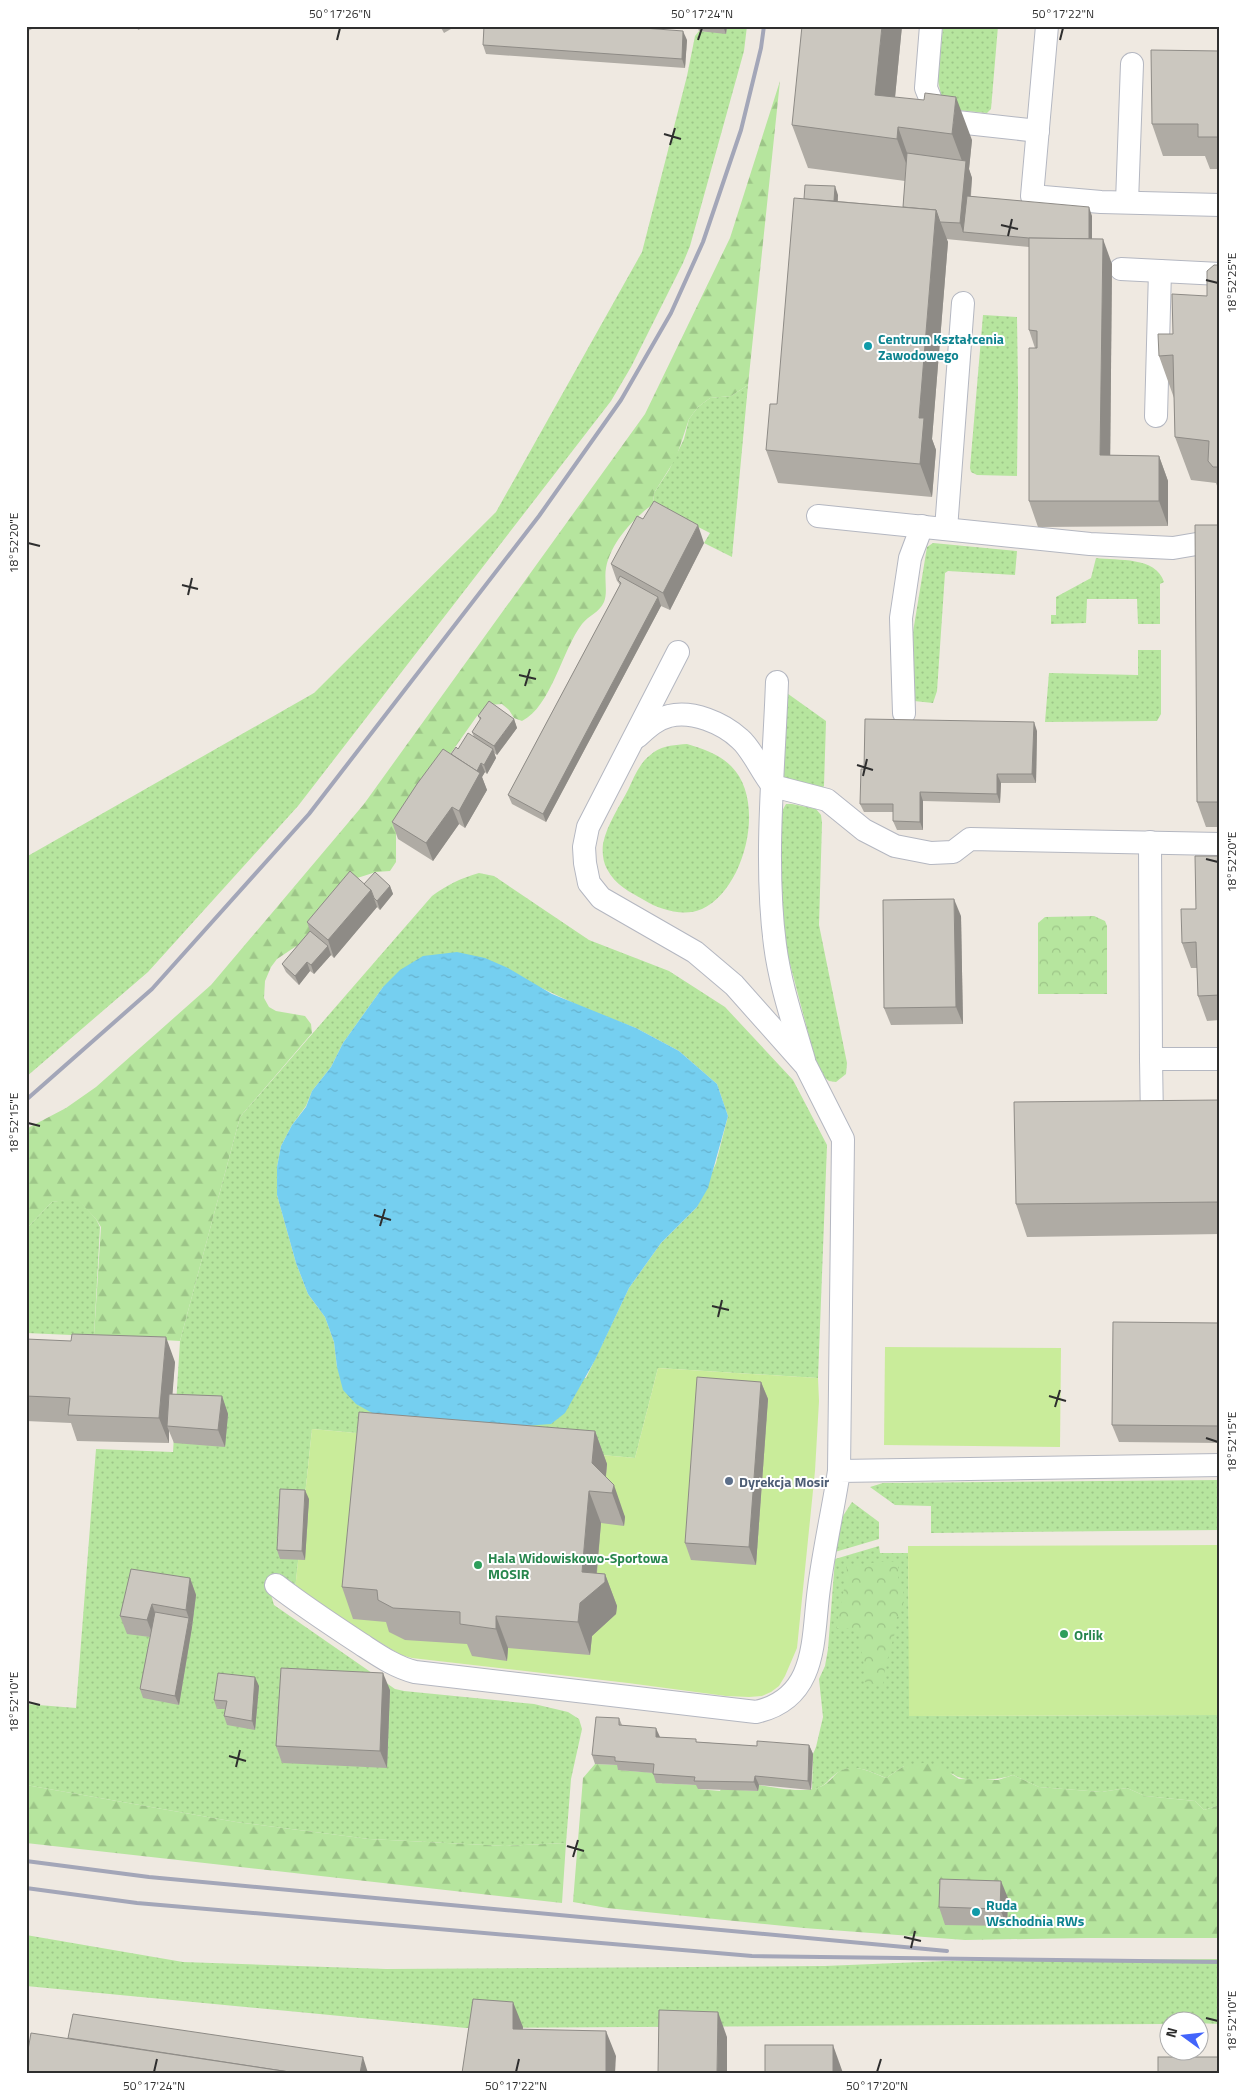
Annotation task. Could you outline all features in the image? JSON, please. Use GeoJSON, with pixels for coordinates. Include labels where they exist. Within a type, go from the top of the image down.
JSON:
{"type":"FeatureCollection","features":[{"type":"Feature","properties":{"kind":"lane"},"geometry":{"type":"LineString","coordinates":[[930,26],[926,88],[935,110],[957,122],[1038,131]]}},
{"type":"Feature","properties":{"kind":"lane"},"geometry":{"type":"LineString","coordinates":[[1047,26],[1032,196],[1220,205]]}},
{"type":"Feature","properties":{"kind":"lane"},"geometry":{"type":"LineString","coordinates":[[1127,202],[1132,64]]}},
{"type":"Feature","properties":{"kind":"lane"},"geometry":{"type":"LineString","coordinates":[[1121,269],[1220,274]]}},
{"type":"Feature","properties":{"kind":"lane"},"geometry":{"type":"LineString","coordinates":[[1156,416],[1160,271]]}},
{"type":"Feature","properties":{"kind":"lane"},"geometry":{"type":"LineString","coordinates":[[946,529],[963,304]]}},
{"type":"Feature","properties":{"kind":"lane"},"geometry":{"type":"LineString","coordinates":[[818,516],[1090,544],[1173,548],[1220,540]]}},
{"type":"Feature","properties":{"kind":"lane"},"geometry":{"type":"LineString","coordinates":[[904,713],[901,618],[910,558],[922,526]]}},
{"type":"Feature","properties":{"kind":"lane"},"geometry":{"type":"LineString","coordinates":[[678,652],[588,827],[584,847],[589,883],[601,898],[696,952],[734,985],[806,1066]]}},
{"type":"Feature","properties":{"kind":"lane"},"geometry":{"type":"LineString","coordinates":[[276,1585],[304,1607],[366,1647],[402,1669],[415,1672],[756,1712],[771,1709],[798,1686],[813,1650],[818,1588],[839,1471],[843,1139],[806,1066],[784,992],[775,945],[770,878],[777,682]]}},
{"type":"Feature","properties":{"kind":"lane"},"geometry":{"type":"LineString","coordinates":[[631,743],[652,724],[670,716],[689,716],[706,719],[741,739],[773,786],[826,800],[864,830],[895,846],[931,853],[954,852],[970,839],[1220,844]]}},
{"type":"Feature","properties":{"kind":"lane"},"geometry":{"type":"LineString","coordinates":[[1150,842],[1152,1121]]}},
{"type":"Feature","properties":{"kind":"lane"},"geometry":{"type":"LineString","coordinates":[[1151,1059],[1220,1059]]}},
{"type":"Feature","properties":{"kind":"lane"},"geometry":{"type":"LineString","coordinates":[[839,1471],[1220,1465]]}},
{"type":"Feature","properties":{"kind":"green space"},"geometry":{"type":"Polygon","coordinates":[[[727,26],[747,26],[744,51],[690,246],[631,367],[611,401],[298,806],[148,972],[26,1077],[26,857],[314,693],[496,512],[642,252],[687,76],[695,36],[699,31],[726,33],[727,26]]]}},
{"type":"Feature","properties":{"kind":"green space"},"geometry":{"type":"Polygon","coordinates":[[[943,26],[998,26],[991,109],[987,113],[957,110],[942,99],[938,81],[943,26]]]}},
{"type":"Feature","properties":{"kind":"green space"},"geometry":{"type":"Polygon","coordinates":[[[780,81],[748,385],[731,396],[710,398],[698,407],[689,419],[676,458],[654,493],[653,504],[631,524],[613,549],[606,568],[606,594],[604,602],[582,624],[575,634],[549,690],[532,714],[522,721],[514,718],[502,704],[489,705],[477,716],[396,831],[396,862],[390,871],[376,872],[351,880],[320,922],[298,945],[277,959],[271,967],[265,981],[264,998],[269,1007],[276,1011],[305,1016],[311,1024],[312,1033],[240,1117],[180,1341],[94,1336],[101,1227],[77,1199],[52,1202],[26,1229],[26,1129],[66,1108],[96,1087],[211,985],[364,804],[645,414],[730,238],[780,81]]]}},
{"type":"Feature","properties":{"kind":"green space"},"geometry":{"type":"Polygon","coordinates":[[[983,315],[1017,317],[1017,476],[977,475],[971,472],[970,468],[983,315]]]}},
{"type":"Feature","properties":{"kind":"green space"},"geometry":{"type":"Polygon","coordinates":[[[748,385],[732,557],[704,543],[710,533],[653,504],[654,493],[669,470],[684,439],[689,419],[698,407],[710,398],[731,396],[748,385]]]}},
{"type":"Feature","properties":{"kind":"green space"},"geometry":{"type":"Polygon","coordinates":[[[933,543],[1017,551],[1015,575],[948,571],[945,573],[937,691],[933,703],[914,701],[913,632],[927,547],[933,543]]]}},
{"type":"Feature","properties":{"kind":"green space"},"geometry":{"type":"Polygon","coordinates":[[[1096,558],[1135,561],[1153,568],[1160,574],[1164,582],[1160,584],[1160,624],[1138,624],[1137,599],[1087,599],[1086,623],[1051,624],[1051,615],[1056,615],[1056,597],[1091,578],[1096,558]]]}},
{"type":"Feature","properties":{"kind":"green space"},"geometry":{"type":"Polygon","coordinates":[[[1138,650],[1161,650],[1161,714],[1157,721],[1045,722],[1049,673],[1138,675],[1138,650]]]}},
{"type":"Feature","properties":{"kind":"green space"},"geometry":{"type":"Polygon","coordinates":[[[784,691],[826,721],[824,786],[820,791],[784,781],[784,691]]]}},
{"type":"Feature","properties":{"kind":"green space"},"geometry":{"type":"Polygon","coordinates":[[[687,744],[716,755],[731,766],[742,781],[748,800],[749,821],[746,843],[740,864],[730,883],[717,899],[702,909],[680,912],[650,904],[619,884],[610,875],[606,866],[603,857],[603,847],[611,822],[644,761],[662,748],[687,744]]]}},
{"type":"Feature","properties":{"kind":"green space"},"geometry":{"type":"Polygon","coordinates":[[[786,804],[816,809],[821,815],[819,925],[847,1063],[846,1074],[836,1082],[829,1081],[824,1077],[815,1059],[784,941],[780,842],[781,813],[786,804]]]}},
{"type":"Feature","properties":{"kind":"green space"},"geometry":{"type":"Polygon","coordinates":[[[479,873],[494,876],[589,940],[669,971],[725,1007],[793,1080],[827,1145],[818,1378],[658,1368],[635,1458],[312,1429],[295,1590],[272,1574],[270,1591],[274,1605],[395,1689],[534,1704],[568,1712],[579,1719],[582,1729],[571,1779],[566,1843],[505,1846],[369,1839],[236,1822],[26,1785],[26,1704],[76,1708],[96,1449],[173,1452],[180,1341],[240,1117],[432,896],[454,882],[479,873]],[[531,983],[383,987],[343,1043],[331,1067],[312,1091],[306,1106],[292,1125],[281,1146],[277,1167],[277,1195],[296,1263],[308,1294],[325,1317],[334,1342],[337,1367],[586,1378],[629,1288],[661,1243],[697,1207],[716,1163],[728,1116],[717,1084],[679,1051],[636,1028],[588,1010],[531,983]]]}},
{"type":"Feature","properties":{"kind":"green space"},"geometry":{"type":"Polygon","coordinates":[[[1094,916],[1105,921],[1107,926],[1107,994],[1038,994],[1038,923],[1045,917],[1094,916]]]}},
{"type":"Feature","properties":{"kind":"green space"},"geometry":{"type":"Polygon","coordinates":[[[77,1198],[96,1219],[100,1227],[94,1336],[26,1333],[26,1229],[52,1202],[77,1198]]]}},
{"type":"Feature","properties":{"kind":"green space"},"geometry":{"type":"Polygon","coordinates":[[[885,1347],[1061,1348],[1060,1447],[884,1445],[885,1347]]]}},
{"type":"Feature","properties":{"kind":"green space"},"geometry":{"type":"Polygon","coordinates":[[[658,1368],[818,1378],[819,1401],[815,1471],[797,1648],[785,1676],[779,1686],[771,1692],[762,1696],[726,1696],[412,1658],[401,1655],[295,1590],[312,1429],[635,1458],[658,1368]]]}},
{"type":"Feature","properties":{"kind":"green space"},"geometry":{"type":"Polygon","coordinates":[[[1220,1480],[1220,1530],[931,1533],[931,1506],[895,1505],[870,1487],[883,1483],[1220,1480]]]}},
{"type":"Feature","properties":{"kind":"green space"},"geometry":{"type":"Polygon","coordinates":[[[852,1502],[879,1522],[879,1539],[835,1552],[843,1516],[852,1502]]]}},
{"type":"Feature","properties":{"kind":"green space","name":"Orlik"},"geometry":{"type":"Polygon","coordinates":[[[1220,1545],[1220,1715],[909,1716],[908,1546],[1220,1545]]]}},
{"type":"Feature","properties":{"kind":"green space"},"geometry":{"type":"Polygon","coordinates":[[[879,1546],[880,1553],[908,1553],[910,1716],[1220,1715],[1220,1805],[1204,1810],[1195,1801],[1145,1796],[1127,1788],[1101,1792],[1039,1787],[1013,1775],[991,1780],[974,1780],[953,1774],[904,1766],[886,1778],[862,1769],[849,1768],[837,1773],[824,1785],[812,1790],[813,1754],[823,1717],[819,1679],[825,1666],[828,1649],[835,1559],[879,1546]]]}},
{"type":"Feature","properties":{"kind":"green space"},"geometry":{"type":"Polygon","coordinates":[[[898,1562],[898,1582],[903,1589],[903,1608],[896,1619],[896,1629],[885,1668],[883,1684],[864,1682],[864,1665],[858,1629],[837,1628],[847,1566],[898,1562]]]}},
{"type":"Feature","properties":{"kind":"green space"},"geometry":{"type":"Polygon","coordinates":[[[924,1763],[938,1765],[959,1779],[998,1780],[1013,1775],[1039,1787],[1101,1792],[1127,1788],[1145,1796],[1195,1801],[1204,1810],[1220,1805],[1220,1938],[965,1940],[804,1928],[607,1908],[573,1902],[583,1778],[595,1764],[619,1765],[619,1770],[657,1773],[657,1783],[698,1785],[698,1789],[720,1791],[721,1789],[757,1791],[759,1785],[793,1790],[817,1788],[826,1784],[835,1775],[847,1768],[867,1770],[886,1778],[904,1766],[924,1763]]]}},
{"type":"Feature","properties":{"kind":"green space"},"geometry":{"type":"Polygon","coordinates":[[[26,1785],[236,1822],[369,1839],[505,1846],[566,1843],[562,1903],[26,1843],[26,1785]]]}},
{"type":"Feature","properties":{"kind":"green space"},"geometry":{"type":"Polygon","coordinates":[[[26,1935],[183,1962],[386,1969],[825,1966],[945,1961],[1220,1959],[1220,2024],[1208,2024],[1208,2012],[1158,2012],[1158,2024],[466,2028],[26,1986],[26,1935]]]}},
{"type":"Feature","properties":{"kind":"water"},"geometry":{"type":"Polygon","coordinates":[[[457,952],[485,958],[508,968],[552,994],[636,1028],[679,1051],[717,1084],[728,1116],[708,1188],[697,1207],[661,1243],[629,1288],[595,1360],[565,1413],[551,1424],[524,1426],[374,1414],[356,1404],[343,1390],[337,1367],[334,1342],[325,1317],[308,1294],[296,1263],[277,1195],[277,1167],[281,1146],[292,1125],[306,1107],[312,1091],[331,1067],[343,1043],[383,987],[400,970],[423,956],[457,952]]]}},
{"type":"Feature","properties":{"kind":"building"},"geometry":{"type":"Polygon","coordinates":[[[484,26],[618,26],[683,31],[682,59],[483,45],[484,26]]]}},
{"type":"Feature","properties":{"kind":"building"},"geometry":{"type":"Polygon","coordinates":[[[802,26],[882,26],[875,95],[924,100],[925,93],[956,97],[952,134],[898,127],[897,139],[792,125],[802,26]]]}},
{"type":"Feature","properties":{"kind":"building"},"geometry":{"type":"Polygon","coordinates":[[[1151,50],[1220,51],[1220,137],[1198,137],[1198,124],[1152,124],[1151,50]]]}},
{"type":"Feature","properties":{"kind":"building"},"geometry":{"type":"Polygon","coordinates":[[[907,153],[966,161],[960,223],[940,222],[936,210],[903,207],[907,153]]]}},
{"type":"Feature","properties":{"kind":"building"},"geometry":{"type":"Polygon","coordinates":[[[805,185],[835,186],[834,201],[804,199],[805,185]]]}},
{"type":"Feature","properties":{"kind":"building"},"geometry":{"type":"Polygon","coordinates":[[[967,196],[1089,207],[1089,239],[1029,238],[963,232],[967,196]]]}},
{"type":"Feature","properties":{"kind":"building","name":"Centrum Kształcenia Zawodowego"},"geometry":{"type":"Polygon","coordinates":[[[794,198],[936,210],[919,418],[924,418],[920,464],[766,450],[770,404],[777,404],[794,198]]]}},
{"type":"Feature","properties":{"kind":"building"},"geometry":{"type":"Polygon","coordinates":[[[1029,238],[1103,239],[1100,455],[1159,456],[1159,501],[1029,501],[1029,348],[1037,348],[1037,331],[1029,330],[1029,238]]]}},
{"type":"Feature","properties":{"kind":"building"},"geometry":{"type":"Polygon","coordinates":[[[1214,265],[1220,265],[1220,467],[1213,467],[1208,461],[1209,441],[1175,437],[1173,355],[1159,356],[1158,334],[1173,334],[1172,294],[1207,296],[1207,271],[1214,265]]]}},
{"type":"Feature","properties":{"kind":"building"},"geometry":{"type":"Polygon","coordinates":[[[654,501],[698,525],[663,593],[611,564],[637,516],[643,519],[654,501]]]}},
{"type":"Feature","properties":{"kind":"building"},"geometry":{"type":"Polygon","coordinates":[[[1195,525],[1220,525],[1220,802],[1197,802],[1195,525]]]}},
{"type":"Feature","properties":{"kind":"building"},"geometry":{"type":"Polygon","coordinates":[[[620,576],[658,597],[543,814],[508,795],[621,583],[618,580],[620,576]]]}},
{"type":"Feature","properties":{"kind":"building"},"geometry":{"type":"Polygon","coordinates":[[[489,701],[514,719],[494,746],[472,732],[481,718],[478,716],[489,701]]]}},
{"type":"Feature","properties":{"kind":"building"},"geometry":{"type":"Polygon","coordinates":[[[865,719],[1034,722],[1032,774],[997,774],[997,794],[920,792],[920,822],[893,821],[893,804],[860,804],[861,769],[864,769],[865,719]]]}},
{"type":"Feature","properties":{"kind":"building"},"geometry":{"type":"Polygon","coordinates":[[[468,733],[493,749],[484,765],[481,763],[477,771],[451,754],[456,747],[458,749],[468,733]]]}},
{"type":"Feature","properties":{"kind":"building"},"geometry":{"type":"Polygon","coordinates":[[[443,749],[480,773],[459,811],[452,807],[426,843],[392,822],[443,749]]]}},
{"type":"Feature","properties":{"kind":"building"},"geometry":{"type":"Polygon","coordinates":[[[1195,856],[1220,856],[1220,995],[1198,996],[1196,942],[1182,943],[1181,909],[1196,909],[1195,856]]]}},
{"type":"Feature","properties":{"kind":"building"},"geometry":{"type":"Polygon","coordinates":[[[350,871],[371,890],[328,940],[307,922],[350,871]]]}},
{"type":"Feature","properties":{"kind":"building"},"geometry":{"type":"Polygon","coordinates":[[[375,872],[390,886],[377,901],[371,890],[364,884],[375,872]]]}},
{"type":"Feature","properties":{"kind":"building"},"geometry":{"type":"Polygon","coordinates":[[[954,899],[956,1007],[884,1008],[883,900],[954,899]]]}},
{"type":"Feature","properties":{"kind":"building"},"geometry":{"type":"Polygon","coordinates":[[[310,931],[328,946],[311,965],[307,962],[295,976],[282,964],[310,931]]]}},
{"type":"Feature","properties":{"kind":"building"},"geometry":{"type":"Polygon","coordinates":[[[1220,1100],[1220,1202],[1016,1204],[1014,1102],[1220,1100]]]}},
{"type":"Feature","properties":{"kind":"building"},"geometry":{"type":"Polygon","coordinates":[[[1113,1322],[1220,1323],[1220,1426],[1112,1425],[1113,1322]]]}},
{"type":"Feature","properties":{"kind":"building"},"geometry":{"type":"Polygon","coordinates":[[[72,1334],[166,1337],[159,1418],[68,1415],[70,1398],[26,1396],[26,1339],[71,1341],[72,1334]]]}},
{"type":"Feature","properties":{"kind":"building","name":"Dyrekcja Mosir"},"geometry":{"type":"Polygon","coordinates":[[[697,1377],[761,1382],[749,1547],[685,1543],[697,1377]]]}},
{"type":"Feature","properties":{"kind":"building"},"geometry":{"type":"Polygon","coordinates":[[[169,1394],[222,1396],[218,1430],[167,1426],[169,1394]]]}},
{"type":"Feature","properties":{"kind":"building","name":"Hala Widowiskowo-Sportowa MOSIR"},"geometry":{"type":"Polygon","coordinates":[[[359,1412],[595,1431],[592,1463],[614,1485],[612,1493],[589,1491],[582,1572],[605,1574],[605,1582],[580,1603],[578,1622],[496,1616],[496,1629],[460,1624],[460,1612],[393,1608],[378,1600],[377,1590],[342,1587],[359,1412]]]}},
{"type":"Feature","properties":{"kind":"building"},"geometry":{"type":"Polygon","coordinates":[[[280,1489],[305,1490],[302,1551],[277,1550],[280,1489]]]}},
{"type":"Feature","properties":{"kind":"building"},"geometry":{"type":"Polygon","coordinates":[[[131,1569],[190,1578],[186,1610],[152,1604],[147,1620],[120,1616],[131,1569]]]}},
{"type":"Feature","properties":{"kind":"building"},"geometry":{"type":"Polygon","coordinates":[[[155,1612],[189,1618],[175,1696],[140,1689],[155,1612]]]}},
{"type":"Feature","properties":{"kind":"building"},"geometry":{"type":"Polygon","coordinates":[[[281,1668],[383,1673],[380,1751],[276,1746],[281,1668]]]}},
{"type":"Feature","properties":{"kind":"building"},"geometry":{"type":"Polygon","coordinates":[[[218,1673],[255,1677],[252,1721],[224,1716],[227,1701],[214,1700],[218,1673]]]}},
{"type":"Feature","properties":{"kind":"building"},"geometry":{"type":"Polygon","coordinates":[[[596,1717],[619,1718],[619,1725],[656,1728],[656,1737],[696,1739],[696,1742],[757,1746],[757,1741],[809,1745],[808,1781],[755,1776],[754,1782],[694,1781],[695,1777],[653,1774],[654,1764],[615,1761],[615,1757],[592,1755],[596,1717]]]}},
{"type":"Feature","properties":{"kind":"building"},"geometry":{"type":"Polygon","coordinates":[[[940,1879],[1001,1881],[1000,1909],[939,1907],[940,1879]]]}},
{"type":"Feature","properties":{"kind":"building"},"geometry":{"type":"Polygon","coordinates":[[[473,1999],[513,2002],[513,2029],[606,2031],[606,2073],[462,2073],[473,1999]]]}},
{"type":"Feature","properties":{"kind":"building"},"geometry":{"type":"Polygon","coordinates":[[[659,2010],[718,2012],[717,2073],[658,2073],[659,2010]]]}},
{"type":"Feature","properties":{"kind":"building"},"geometry":{"type":"Polygon","coordinates":[[[73,2014],[363,2057],[360,2073],[296,2073],[68,2038],[73,2014]]]}},
{"type":"Feature","properties":{"kind":"building"},"geometry":{"type":"Polygon","coordinates":[[[31,2033],[296,2073],[26,2073],[31,2033]]]}},
{"type":"Feature","properties":{"kind":"building"},"geometry":{"type":"Polygon","coordinates":[[[765,2045],[833,2045],[833,2073],[765,2073],[765,2045]]]}},
{"type":"Feature","properties":{"kind":"building"},"geometry":{"type":"Polygon","coordinates":[[[1208,2057],[1220,2057],[1220,2073],[1158,2073],[1158,2062],[1208,2062],[1208,2057]]]}},
{"type":"Feature","properties":{"kind":"railway"},"geometry":{"type":"LineString","coordinates":[[26,1100],[152,989],[309,814],[539,516],[621,400],[671,313],[703,242],[741,130],[761,48],[764,26]]}},
{"type":"Feature","properties":{"kind":"railway"},"geometry":{"type":"LineString","coordinates":[[26,1861],[149,1877],[947,1951]]}},
{"type":"Feature","properties":{"kind":"railway"},"geometry":{"type":"LineString","coordinates":[[26,1888],[137,1903],[752,1956],[1220,1962]]}},
{"type":"Feature","properties":{"kind":"place","name":"Centrum Kształcenia Zawodowego"},"geometry":{"type":"Point","coordinates":[868,346]}},
{"type":"Feature","properties":{"kind":"place","name":"Dyrekcja Mosir"},"geometry":{"type":"Point","coordinates":[729,1481]}},
{"type":"Feature","properties":{"kind":"place","name":"Hala Widowiskowo-Sportowa MOSIR"},"geometry":{"type":"Point","coordinates":[478,1565]}},
{"type":"Feature","properties":{"kind":"place","name":"Orlik"},"geometry":{"type":"Point","coordinates":[1064,1634]}},
{"type":"Feature","properties":{"kind":"place","name":"Ruda Wschodnia RWs"},"geometry":{"type":"Point","coordinates":[976,1912]}}]}
